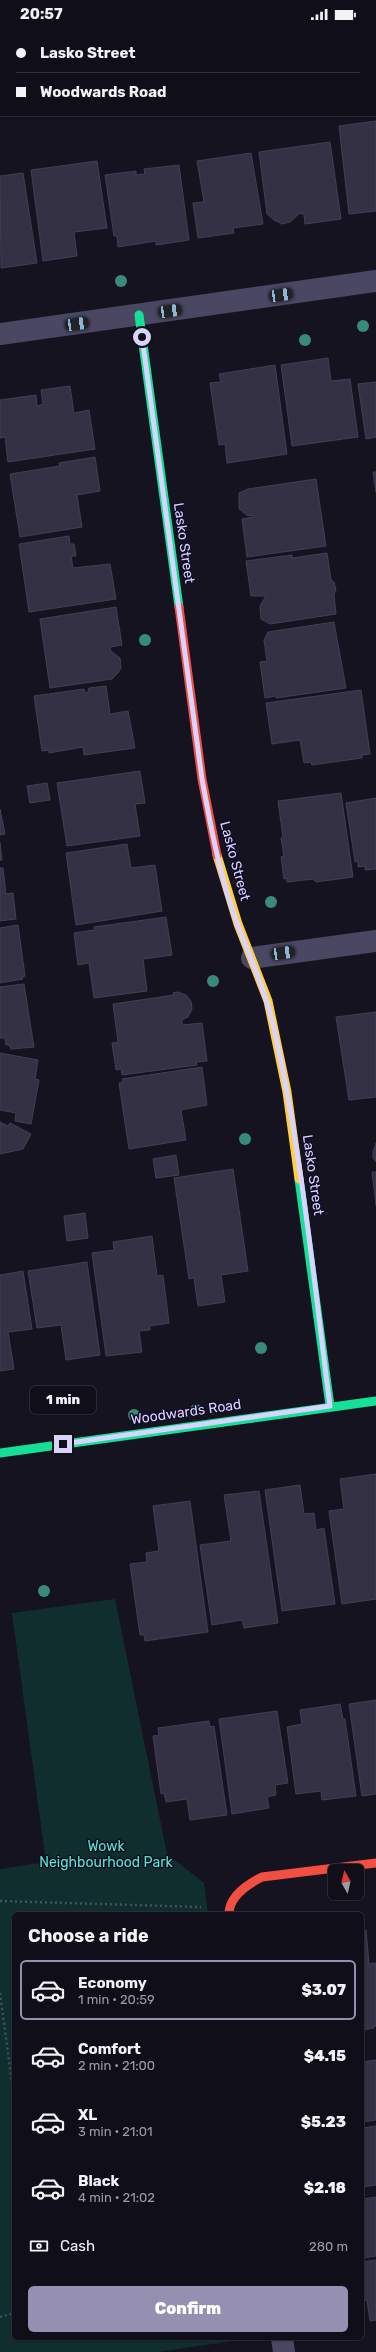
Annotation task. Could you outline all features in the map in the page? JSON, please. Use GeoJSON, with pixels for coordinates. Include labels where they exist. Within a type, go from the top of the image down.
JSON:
{"type":"FeatureCollection","features":[{"type":"Feature","properties":{"kind":"street"},"geometry":{"type":"LineString","coordinates":[[0,334],[139,316],[376,282]]}},
{"type":"Feature","properties":{"kind":"street","name":"Lasko Street"},"geometry":{"type":"LineString","coordinates":[[139,316],[202,779],[214,842],[223,877],[238,924],[268,1001],[287,1092],[330,1406]]}},
{"type":"Feature","properties":{"kind":"street"},"geometry":{"type":"LineString","coordinates":[[252,958],[376,941]]}},
{"type":"Feature","properties":{"kind":"street","name":"Woodwards Road"},"geometry":{"type":"LineString","coordinates":[[0,1453],[330,1406],[376,1401]]}},
{"type":"Feature","properties":{"kind":"street"},"geometry":{"type":"LineString","coordinates":[[229,1911],[245,1885],[262,1877],[376,1863]]}},
{"type":"Feature","properties":{"kind":"street"},"geometry":{"type":"LineString","coordinates":[[282,2340],[284,2352]]}},
{"type":"Feature","properties":{"kind":"path"},"geometry":{"type":"LineString","coordinates":[[0,1901],[229,1911]]}},
{"type":"Feature","properties":{"kind":"path"},"geometry":{"type":"LineString","coordinates":[[0,1993],[12,2083]]}},
{"type":"Feature","properties":{"kind":"path"},"geometry":{"type":"LineString","coordinates":[[0,2317],[12,2314]]}},
{"type":"Feature","properties":{"kind":"green space","name":"Wowk Neighbourhood Park"},"geometry":{"type":"Polygon","coordinates":[[[115,1599],[167,1854],[204,1883],[208,1912],[12,1912],[12,2340],[240,2340],[157,2352],[0,2352],[0,1869],[46,1862],[12,1613],[115,1599]]]}},
{"type":"Feature","properties":{"kind":"building"},"geometry":{"type":"Polygon","coordinates":[[[376,121],[376,211],[349,214],[339,126],[376,121]]]}},
{"type":"Feature","properties":{"kind":"building"},"geometry":{"type":"Polygon","coordinates":[[[330,142],[341,219],[305,224],[304,214],[301,214],[301,212],[290,222],[282,224],[274,220],[267,214],[259,152],[330,142]]]}},
{"type":"Feature","properties":{"kind":"building"},"geometry":{"type":"Polygon","coordinates":[[[251,153],[263,224],[233,228],[234,233],[198,238],[193,203],[204,202],[197,161],[251,153]]]}},
{"type":"Feature","properties":{"kind":"building"},"geometry":{"type":"Polygon","coordinates":[[[97,161],[107,228],[74,232],[77,256],[43,261],[31,170],[97,161]]]}},
{"type":"Feature","properties":{"kind":"building"},"geometry":{"type":"Polygon","coordinates":[[[179,165],[189,240],[156,245],[156,241],[118,247],[117,236],[114,236],[105,175],[136,171],[136,175],[145,174],[144,169],[179,165]]]}},
{"type":"Feature","properties":{"kind":"building"},"geometry":{"type":"Polygon","coordinates":[[[23,173],[37,263],[1,268],[0,176],[23,173]]]}},
{"type":"Feature","properties":{"kind":"building"},"geometry":{"type":"Polygon","coordinates":[[[328,358],[331,381],[350,379],[358,437],[292,446],[281,365],[328,358]]]}},
{"type":"Feature","properties":{"kind":"building"},"geometry":{"type":"Polygon","coordinates":[[[275,365],[287,454],[227,463],[225,444],[219,445],[210,383],[221,382],[219,374],[275,365]]]}},
{"type":"Feature","properties":{"kind":"building"},"geometry":{"type":"Polygon","coordinates":[[[376,382],[376,437],[366,439],[358,384],[376,382]]]}},
{"type":"Feature","properties":{"kind":"building"},"geometry":{"type":"Polygon","coordinates":[[[70,386],[74,413],[89,410],[95,449],[8,462],[5,437],[0,438],[0,400],[36,395],[37,406],[43,404],[41,390],[70,386]]]}},
{"type":"Feature","properties":{"kind":"building"},"geometry":{"type":"Polygon","coordinates":[[[95,457],[100,491],[77,495],[82,527],[20,537],[10,474],[60,466],[59,463],[95,457]]]}},
{"type":"Feature","properties":{"kind":"building"},"geometry":{"type":"Polygon","coordinates":[[[373,472],[376,472],[376,492],[373,472]]]}},
{"type":"Feature","properties":{"kind":"building"},"geometry":{"type":"Polygon","coordinates":[[[316,479],[326,546],[247,557],[242,519],[253,517],[253,515],[248,516],[239,509],[239,493],[248,489],[316,479]]]}},
{"type":"Feature","properties":{"kind":"building"},"geometry":{"type":"Polygon","coordinates":[[[69,536],[70,544],[74,544],[76,556],[71,556],[73,568],[110,564],[116,599],[29,612],[19,544],[69,536]]]}},
{"type":"Feature","properties":{"kind":"building"},"geometry":{"type":"Polygon","coordinates":[[[327,553],[331,580],[334,582],[336,590],[334,594],[336,614],[270,624],[261,619],[260,606],[266,596],[251,596],[246,561],[292,555],[292,558],[327,553]]]}},
{"type":"Feature","properties":{"kind":"building"},"geometry":{"type":"Polygon","coordinates":[[[116,607],[122,645],[110,647],[111,651],[120,658],[121,668],[118,673],[112,679],[50,688],[40,619],[116,607]]]}},
{"type":"Feature","properties":{"kind":"building"},"geometry":{"type":"Polygon","coordinates":[[[334,622],[346,688],[276,698],[276,696],[265,698],[260,662],[267,661],[264,640],[268,632],[334,622]]]}},
{"type":"Feature","properties":{"kind":"building"},"geometry":{"type":"Polygon","coordinates":[[[106,686],[110,714],[128,711],[135,748],[84,755],[83,747],[49,753],[49,750],[42,751],[34,696],[84,689],[85,693],[88,692],[89,688],[106,686]]]}},
{"type":"Feature","properties":{"kind":"building"},"geometry":{"type":"Polygon","coordinates":[[[361,690],[370,754],[362,755],[362,758],[312,765],[311,762],[304,763],[300,740],[272,744],[266,703],[361,690]]]}},
{"type":"Feature","properties":{"kind":"building"},"geometry":{"type":"Polygon","coordinates":[[[140,771],[145,803],[135,804],[140,836],[67,846],[57,783],[140,771]]]}},
{"type":"Feature","properties":{"kind":"building"},"geometry":{"type":"Polygon","coordinates":[[[47,783],[50,800],[30,803],[27,786],[47,783]]]}},
{"type":"Feature","properties":{"kind":"building"},"geometry":{"type":"Polygon","coordinates":[[[341,793],[353,877],[316,882],[313,879],[287,882],[287,878],[284,879],[281,857],[284,856],[281,838],[283,837],[278,801],[341,793]]]}},
{"type":"Feature","properties":{"kind":"building"},"geometry":{"type":"Polygon","coordinates":[[[376,798],[376,869],[365,870],[365,866],[358,867],[358,861],[355,862],[346,803],[376,798]]]}},
{"type":"Feature","properties":{"kind":"building"},"geometry":{"type":"Polygon","coordinates":[[[0,809],[5,834],[0,835],[0,809]]]}},
{"type":"Feature","properties":{"kind":"building"},"geometry":{"type":"Polygon","coordinates":[[[0,843],[2,860],[0,860],[0,843]]]}},
{"type":"Feature","properties":{"kind":"building"},"geometry":{"type":"Polygon","coordinates":[[[127,844],[131,868],[155,865],[162,911],[76,925],[66,853],[127,844]]]}},
{"type":"Feature","properties":{"kind":"building"},"geometry":{"type":"Polygon","coordinates":[[[0,868],[3,868],[6,894],[13,893],[16,919],[0,921],[0,868]]]}},
{"type":"Feature","properties":{"kind":"building"},"geometry":{"type":"Polygon","coordinates":[[[166,917],[172,955],[143,959],[147,991],[94,998],[89,963],[78,965],[74,933],[94,930],[94,927],[166,917]]]}},
{"type":"Feature","properties":{"kind":"building"},"geometry":{"type":"Polygon","coordinates":[[[18,925],[25,976],[22,977],[23,979],[0,983],[0,928],[18,925]]]}},
{"type":"Feature","properties":{"kind":"building"},"geometry":{"type":"Polygon","coordinates":[[[24,984],[34,1047],[11,1049],[9,1045],[6,1045],[5,1038],[0,1038],[0,987],[24,984]]]}},
{"type":"Feature","properties":{"kind":"building"},"geometry":{"type":"Polygon","coordinates":[[[178,992],[186,995],[191,1001],[192,1009],[188,1017],[182,1020],[182,1025],[202,1023],[207,1061],[196,1062],[197,1065],[122,1075],[121,1069],[116,1070],[112,1043],[118,1042],[113,1004],[174,995],[173,993],[178,992]]]}},
{"type":"Feature","properties":{"kind":"building"},"geometry":{"type":"Polygon","coordinates":[[[376,1012],[376,1097],[349,1100],[336,1017],[376,1012]]]}},
{"type":"Feature","properties":{"kind":"building"},"geometry":{"type":"Polygon","coordinates":[[[0,1053],[38,1060],[35,1079],[39,1080],[31,1124],[15,1121],[16,1113],[0,1110],[0,1053]]]}},
{"type":"Feature","properties":{"kind":"building"},"geometry":{"type":"Polygon","coordinates":[[[202,1067],[207,1105],[181,1110],[186,1140],[129,1149],[119,1083],[123,1083],[122,1079],[202,1067]]]}},
{"type":"Feature","properties":{"kind":"building"},"geometry":{"type":"Polygon","coordinates":[[[0,1122],[8,1126],[10,1123],[31,1134],[23,1149],[0,1154],[0,1122]]]}},
{"type":"Feature","properties":{"kind":"building"},"geometry":{"type":"Polygon","coordinates":[[[376,1144],[376,1162],[373,1158],[373,1151],[376,1144]]]}},
{"type":"Feature","properties":{"kind":"building"},"geometry":{"type":"Polygon","coordinates":[[[176,1155],[179,1175],[156,1178],[153,1159],[176,1155]]]}},
{"type":"Feature","properties":{"kind":"building"},"geometry":{"type":"Polygon","coordinates":[[[233,1169],[248,1271],[221,1275],[225,1302],[198,1306],[194,1278],[189,1279],[174,1178],[233,1169]]]}},
{"type":"Feature","properties":{"kind":"building"},"geometry":{"type":"Polygon","coordinates":[[[372,1172],[376,1172],[376,1205],[372,1172]]]}},
{"type":"Feature","properties":{"kind":"building"},"geometry":{"type":"Polygon","coordinates":[[[85,1213],[88,1238],[67,1241],[64,1216],[85,1213]]]}},
{"type":"Feature","properties":{"kind":"building"},"geometry":{"type":"Polygon","coordinates":[[[152,1236],[157,1276],[163,1275],[169,1323],[150,1326],[150,1330],[139,1331],[142,1352],[106,1356],[92,1253],[114,1250],[113,1242],[152,1236]]]}},
{"type":"Feature","properties":{"kind":"building"},"geometry":{"type":"Polygon","coordinates":[[[87,1262],[100,1355],[66,1360],[61,1325],[37,1328],[28,1271],[87,1262]]]}},
{"type":"Feature","properties":{"kind":"building"},"geometry":{"type":"Polygon","coordinates":[[[23,1271],[32,1329],[8,1332],[14,1369],[0,1371],[0,1275],[23,1271]]]}},
{"type":"Feature","properties":{"kind":"building"},"geometry":{"type":"Polygon","coordinates":[[[376,1474],[376,1599],[342,1604],[329,1511],[344,1509],[340,1479],[376,1474]]]}},
{"type":"Feature","properties":{"kind":"building"},"geometry":{"type":"Polygon","coordinates":[[[300,1485],[304,1514],[314,1513],[316,1530],[324,1528],[335,1604],[282,1611],[265,1490],[300,1485]]]}},
{"type":"Feature","properties":{"kind":"building"},"geometry":{"type":"Polygon","coordinates":[[[259,1491],[278,1623],[244,1628],[242,1620],[212,1625],[200,1545],[231,1541],[224,1495],[259,1491]]]}},
{"type":"Feature","properties":{"kind":"building"},"geometry":{"type":"Polygon","coordinates":[[[190,1501],[208,1632],[145,1641],[144,1635],[140,1635],[130,1564],[147,1562],[146,1553],[159,1551],[153,1506],[190,1501]]]}},
{"type":"Feature","properties":{"kind":"building"},"geometry":{"type":"Polygon","coordinates":[[[376,1700],[376,1794],[362,1796],[349,1704],[376,1700]]]}},
{"type":"Feature","properties":{"kind":"building"},"geometry":{"type":"Polygon","coordinates":[[[340,1704],[343,1719],[345,1719],[356,1796],[322,1800],[321,1791],[296,1794],[287,1727],[302,1724],[300,1710],[340,1704]]]}},
{"type":"Feature","properties":{"kind":"building"},"geometry":{"type":"Polygon","coordinates":[[[277,1711],[288,1783],[275,1785],[276,1795],[267,1797],[269,1808],[232,1814],[219,1719],[277,1711]]]}},
{"type":"Feature","properties":{"kind":"building"},"geometry":{"type":"Polygon","coordinates":[[[209,1721],[210,1727],[214,1726],[227,1815],[190,1820],[187,1799],[166,1802],[164,1793],[161,1794],[153,1736],[159,1735],[158,1728],[209,1721]]]}},
{"type":"Feature","properties":{"kind":"building"},"geometry":{"type":"Polygon","coordinates":[[[364,1930],[366,1930],[369,1964],[376,1963],[376,2026],[373,2026],[374,2028],[364,2030],[364,1930]]]}},
{"type":"Feature","properties":{"kind":"building"},"geometry":{"type":"Polygon","coordinates":[[[376,2060],[376,2120],[364,2122],[364,2062],[376,2060]]]}},
{"type":"Feature","properties":{"kind":"building"},"geometry":{"type":"Polygon","coordinates":[[[376,2126],[376,2185],[364,2187],[364,2128],[376,2126]]]}},
{"type":"Feature","properties":{"kind":"building"},"geometry":{"type":"Polygon","coordinates":[[[376,2197],[376,2256],[364,2258],[364,2199],[376,2197]]]}},
{"type":"Feature","properties":{"kind":"building"},"geometry":{"type":"Polygon","coordinates":[[[376,2260],[376,2320],[370,2321],[367,2300],[364,2300],[364,2262],[376,2260]]]}},
{"type":"Feature","properties":{"kind":"traffic: fast"},"geometry":{"type":"LineString","coordinates":[[139,315],[179,607]]}},
{"type":"Feature","properties":{"kind":"traffic: fast"},"geometry":{"type":"LineString","coordinates":[[299,1179],[330,1406]]}},
{"type":"Feature","properties":{"kind":"traffic: fast"},"geometry":{"type":"LineString","coordinates":[[0,1453],[376,1401]]}},
{"type":"Feature","properties":{"kind":"traffic: slow"},"geometry":{"type":"LineString","coordinates":[[217,855],[238,924],[268,1001],[287,1092],[299,1179]]}},
{"type":"Feature","properties":{"kind":"traffic: jam"},"geometry":{"type":"LineString","coordinates":[[179,607],[202,779],[217,855]]}},
{"type":"Feature","properties":{"kind":"traffic: jam"},"geometry":{"type":"LineString","coordinates":[[229,1912],[232,1902],[240,1891],[262,1877],[376,1863]]}},
{"type":"Feature","properties":{"kind":"route"},"geometry":{"type":"LineString","coordinates":[[63,1444],[330,1406],[325,1360],[287,1092],[275,1032],[268,1001],[238,924],[225,884],[214,842],[202,779],[142,337]]}}]}
